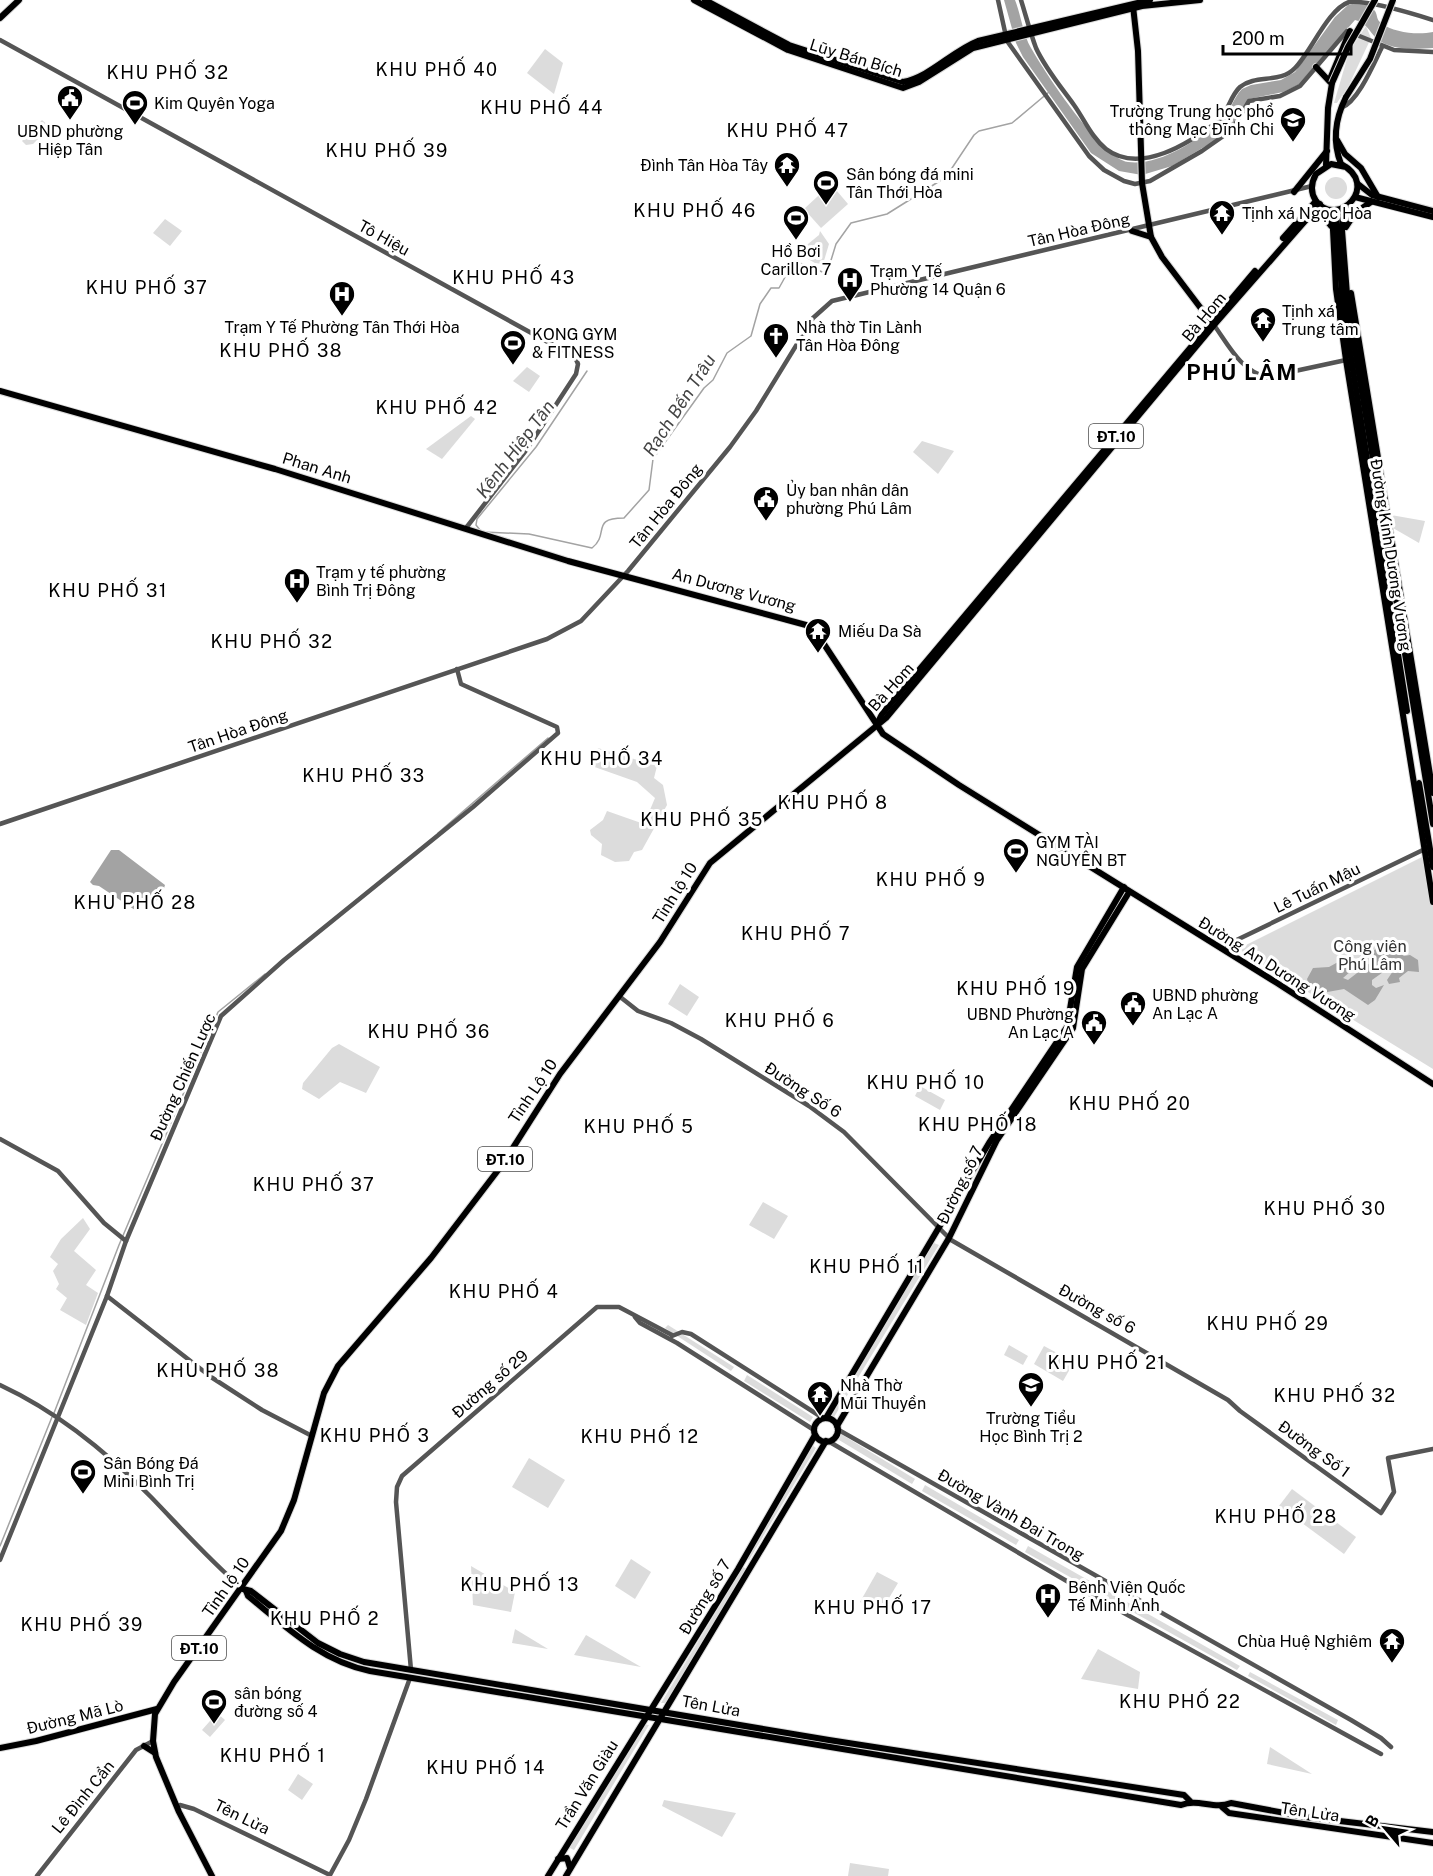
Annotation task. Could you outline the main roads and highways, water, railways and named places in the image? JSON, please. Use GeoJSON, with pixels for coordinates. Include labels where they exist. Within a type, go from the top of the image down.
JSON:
{"type":"FeatureCollection","features":[{"type":"Feature","properties":{"kind":"main road"},"geometry":{"type":"LineString","coordinates":[[0,12],[13,0]]}},
{"type":"Feature","properties":{"kind":"main road"},"geometry":{"type":"LineString","coordinates":[[0,18],[19,0]]}},
{"type":"Feature","properties":{"kind":"main road","name":"Lũy Bán Bích"},"geometry":{"type":"LineString","coordinates":[[694,0],[779,46],[898,87],[919,82],[973,48],[1008,37]]}},
{"type":"Feature","properties":{"kind":"main road","name":"Lũy Bán Bích"},"geometry":{"type":"LineString","coordinates":[[705,0],[789,45],[898,81],[908,81],[921,75],[968,45],[1008,37]]}},
{"type":"Feature","properties":{"kind":"main road"},"geometry":{"type":"LineString","coordinates":[[1008,37],[1150,0]]}},
{"type":"Feature","properties":{"kind":"main road"},"geometry":{"type":"LineString","coordinates":[[1132,3],[1200,0]]}},
{"type":"Feature","properties":{"kind":"main road"},"geometry":{"type":"LineString","coordinates":[[1331,81],[1370,1]]}},
{"type":"Feature","properties":{"kind":"main road"},"geometry":{"type":"LineString","coordinates":[[1395,2],[1370,59],[1341,108],[1336,135],[1340,161],[1352,171],[1358,184],[1366,193],[1433,211]]}},
{"type":"Feature","properties":{"kind":"main road"},"geometry":{"type":"LineString","coordinates":[[1132,3],[1138,51],[1138,130],[1142,183],[1151,237],[1162,256],[1213,323]]}},
{"type":"Feature","properties":{"kind":"main road"},"geometry":{"type":"LineString","coordinates":[[1326,165],[1331,81],[1350,31]]}},
{"type":"Feature","properties":{"kind":"main road"},"geometry":{"type":"LineString","coordinates":[[1316,67],[1331,81]]}},
{"type":"Feature","properties":{"kind":"main road"},"geometry":{"type":"LineString","coordinates":[[1336,135],[1343,151],[1361,168],[1371,188],[1379,197]]}},
{"type":"Feature","properties":{"kind":"main road"},"geometry":{"type":"LineString","coordinates":[[1294,192],[1327,151]]}},
{"type":"Feature","properties":{"kind":"main road"},"geometry":{"type":"LineString","coordinates":[[1346,167],[1335,164],[1326,165],[1316,174],[1312,186],[1318,202],[1334,210],[1346,207],[1355,197],[1358,184]]}},
{"type":"Feature","properties":{"kind":"main road"},"geometry":{"type":"LineString","coordinates":[[1355,197],[1433,217]]}},
{"type":"Feature","properties":{"kind":"main road","name":"Bà Hom"},"geometry":{"type":"LineString","coordinates":[[1213,323],[1310,214],[1318,202]]}},
{"type":"Feature","properties":{"kind":"main road","name":"Bà Hom"},"geometry":{"type":"LineString","coordinates":[[877,724],[882,714],[941,643],[1318,202]]}},
{"type":"Feature","properties":{"kind":"main road"},"geometry":{"type":"LineString","coordinates":[[1346,227],[1355,213],[1371,202]]}},
{"type":"Feature","properties":{"kind":"main road","name":"Đường Kinh Dương Vương"},"geometry":{"type":"LineString","coordinates":[[1346,207],[1360,433],[1427,848],[1433,902]]}},
{"type":"Feature","properties":{"kind":"main road","name":"Đường Kinh Dương Vương"},"geometry":{"type":"LineString","coordinates":[[1346,207],[1342,230],[1354,358],[1433,824]]}},
{"type":"Feature","properties":{"kind":"main road","name":"Đường Kinh Dương Vương"},"geometry":{"type":"LineString","coordinates":[[1334,210],[1331,228],[1336,289],[1354,358]]}},
{"type":"Feature","properties":{"kind":"main road","name":"Đường Kinh Dương Vương"},"geometry":{"type":"LineString","coordinates":[[1334,210],[1343,307],[1433,793]]}},
{"type":"Feature","properties":{"kind":"main road"},"geometry":{"type":"LineString","coordinates":[[1310,214],[1323,216],[1331,228]]}},
{"type":"Feature","properties":{"kind":"main road"},"geometry":{"type":"LineString","coordinates":[[1132,231],[1151,237]]}},
{"type":"Feature","properties":{"kind":"main road","name":"Phan Anh"},"geometry":{"type":"LineString","coordinates":[[0,391],[129,426],[466,528],[547,555],[624,576]]}},
{"type":"Feature","properties":{"kind":"main road","name":"An Dương Vương"},"geometry":{"type":"LineString","coordinates":[[624,576],[806,624],[814,630],[884,734],[917,758],[1037,834]]}},
{"type":"Feature","properties":{"kind":"main road","name":"Tỉnh lộ 10"},"geometry":{"type":"LineString","coordinates":[[619,996],[660,942],[710,863],[877,724]]}},
{"type":"Feature","properties":{"kind":"main road","name":"Đường An Dương Vương"},"geometry":{"type":"LineString","coordinates":[[1037,834],[1433,1084]]}},
{"type":"Feature","properties":{"kind":"main road","name":"Đường Kinh Dương Vương"},"geometry":{"type":"LineString","coordinates":[[1427,848],[1433,867]]}},
{"type":"Feature","properties":{"kind":"main road","name":"Đường số 7"},"geometry":{"type":"LineString","coordinates":[[824,1418],[939,1230],[989,1143],[1067,1027],[1077,967],[1126,891]]}},
{"type":"Feature","properties":{"kind":"main road","name":"Đường số 7"},"geometry":{"type":"LineString","coordinates":[[837,1428],[949,1238],[997,1140],[1073,1028],[1082,969],[1126,891]]}},
{"type":"Feature","properties":{"kind":"main road","name":"Tỉnh Lộ 10"},"geometry":{"type":"LineString","coordinates":[[381,1316],[431,1258],[502,1165],[560,1074],[619,996]]}},
{"type":"Feature","properties":{"kind":"main road","name":"Tỉnh lộ 10"},"geometry":{"type":"LineString","coordinates":[[212,1876],[177,1807],[155,1753],[153,1741],[157,1709],[244,1590],[281,1531],[290,1512],[324,1394],[333,1375],[381,1316]]}},
{"type":"Feature","properties":{"kind":"main road"},"geometry":{"type":"LineString","coordinates":[[824,1418],[832,1420],[837,1428],[836,1436],[827,1441],[815,1432],[816,1423],[824,1418]]}},
{"type":"Feature","properties":{"kind":"main road","name":"Đường số 7"},"geometry":{"type":"LineString","coordinates":[[651,1709],[747,1555],[815,1432]]}},
{"type":"Feature","properties":{"kind":"main road","name":"Đường số 7"},"geometry":{"type":"LineString","coordinates":[[666,1711],[827,1441]]}},
{"type":"Feature","properties":{"kind":"main road","name":"Tên Lửa"},"geometry":{"type":"LineString","coordinates":[[244,1590],[265,1610],[329,1658],[362,1670],[411,1674],[666,1711],[851,1744],[1184,1795],[1190,1801],[1222,1807],[1236,1815],[1433,1844]]}},
{"type":"Feature","properties":{"kind":"main road","name":"Tên Lửa"},"geometry":{"type":"LineString","coordinates":[[411,1674],[645,1718],[1181,1805],[1190,1801]]}},
{"type":"Feature","properties":{"kind":"main road"},"geometry":{"type":"LineString","coordinates":[[662,1692],[666,1700],[674,1697]]}},
{"type":"Feature","properties":{"kind":"main road","name":"Đường Mã Lò"},"geometry":{"type":"LineString","coordinates":[[0,1748],[36,1741],[157,1709]]}},
{"type":"Feature","properties":{"kind":"main road","name":"Trần Văn Giàu"},"geometry":{"type":"LineString","coordinates":[[548,1876],[651,1709]]}},
{"type":"Feature","properties":{"kind":"main road","name":"Trần Văn Giàu"},"geometry":{"type":"LineString","coordinates":[[566,1876],[666,1711]]}},
{"type":"Feature","properties":{"kind":"main road"},"geometry":{"type":"LineString","coordinates":[[637,1730],[647,1728],[651,1735]]}},
{"type":"Feature","properties":{"kind":"main road"},"geometry":{"type":"LineString","coordinates":[[144,1746],[155,1753]]}},
{"type":"Feature","properties":{"kind":"main road","name":"Tên Lửa"},"geometry":{"type":"LineString","coordinates":[[1222,1807],[1230,1803],[1306,1817],[1433,1832]]}},
{"type":"Feature","properties":{"kind":"main road"},"geometry":{"type":"LineString","coordinates":[[568,1841],[571,1849],[583,1849]]}},
{"type":"Feature","properties":{"kind":"main road"},"geometry":{"type":"LineString","coordinates":[[557,1860],[567,1858],[570,1869]]}},
{"type":"Feature","properties":{"kind":"waterway","name":"Rạch Bến Trâu"},"geometry":{"type":"LineString","coordinates":[[484,532],[529,534],[592,548],[597,543],[604,524],[607,521],[624,518],[649,490],[653,459],[704,388],[713,380],[727,353],[751,336],[760,304],[771,288],[779,288],[789,270],[797,262],[825,273],[836,244],[851,223],[887,214],[946,177],[974,135],[979,131],[1012,123],[1049,92]]}},
{"type":"Feature","properties":{"kind":"waterway","name":"Kênh Hiệp Tân"},"geometry":{"type":"LineString","coordinates":[[480,530],[476,525],[477,519],[536,447],[587,371]]}},
{"type":"Feature","properties":{"kind":"waterway"},"geometry":{"type":"LineString","coordinates":[[438,833],[548,738]]}},
{"type":"Feature","properties":{"kind":"waterway"},"geometry":{"type":"LineString","coordinates":[[54,1413],[119,1245],[218,1012],[265,974]]}},
{"type":"Feature","properties":{"kind":"waterway"},"geometry":{"type":"LineString","coordinates":[[0,1546],[52,1417]]}},
{"type":"Feature","properties":{"kind":"place","name":"UBND phường Hiệp Tân"},"geometry":{"type":"Point","coordinates":[70,121]}},
{"type":"Feature","properties":{"kind":"place","name":"Kim Quyên Yoga"},"geometry":{"type":"Point","coordinates":[135,126]}},
{"type":"Feature","properties":{"kind":"place","name":"Trường Trung học phổ thông Mạc Đĩnh Chi"},"geometry":{"type":"Point","coordinates":[1293,143]}},
{"type":"Feature","properties":{"kind":"place","name":"Đình Tân Hòa Tây"},"geometry":{"type":"Point","coordinates":[787,188]}},
{"type":"Feature","properties":{"kind":"place","name":"Sân bóng đá mini Tân Thới Hòa"},"geometry":{"type":"Point","coordinates":[826,206]}},
{"type":"Feature","properties":{"kind":"place","name":"Tịnh xá Ngọc Hòa"},"geometry":{"type":"Point","coordinates":[1222,236]}},
{"type":"Feature","properties":{"kind":"place","name":"Hồ Bơi Carillon 7"},"geometry":{"type":"Point","coordinates":[796,241]}},
{"type":"Feature","properties":{"kind":"place","name":"Trạm Y Tế Phường 14 Quận 6"},"geometry":{"type":"Point","coordinates":[850,303]}},
{"type":"Feature","properties":{"kind":"place","name":"Trạm Y Tế Phường Tân Thới Hòa"},"geometry":{"type":"Point","coordinates":[342,317]}},
{"type":"Feature","properties":{"kind":"place","name":"Tịnh xá Trung tâm"},"geometry":{"type":"Point","coordinates":[1263,343]}},
{"type":"Feature","properties":{"kind":"place","name":"Nhà thờ Tin Lành Tân Hòa Đông"},"geometry":{"type":"Point","coordinates":[776,359]}},
{"type":"Feature","properties":{"kind":"place","name":"KONG GYM & FITNESS"},"geometry":{"type":"Point","coordinates":[513,366]}},
{"type":"Feature","properties":{"kind":"place","name":"Ủy ban nhân dân phường Phú Lâm"},"geometry":{"type":"Point","coordinates":[766,522]}},
{"type":"Feature","properties":{"kind":"place","name":"Trạm y tế phường Bình Trị Đông"},"geometry":{"type":"Point","coordinates":[297,604]}},
{"type":"Feature","properties":{"kind":"place","name":"Miếu Da Sà"},"geometry":{"type":"Point","coordinates":[818,654]}},
{"type":"Feature","properties":{"kind":"place","name":"GYM TÀI NGUYÊN BT"},"geometry":{"type":"Point","coordinates":[1016,874]}},
{"type":"Feature","properties":{"kind":"place","name":"UBND phường An Lạc A"},"geometry":{"type":"Point","coordinates":[1133,1027]}},
{"type":"Feature","properties":{"kind":"place","name":"UBND Phường An Lạc A"},"geometry":{"type":"Point","coordinates":[1094,1046]}},
{"type":"Feature","properties":{"kind":"place","name":"Trường Tiểu Học Bình Trị 2"},"geometry":{"type":"Point","coordinates":[1031,1408]}},
{"type":"Feature","properties":{"kind":"place","name":"Nhà Thờ Mũi Thuyền"},"geometry":{"type":"Point","coordinates":[820,1417]}},
{"type":"Feature","properties":{"kind":"place","name":"Sân Bóng Đá Mini Bình Trị"},"geometry":{"type":"Point","coordinates":[83,1495]}},
{"type":"Feature","properties":{"kind":"place","name":"Bệnh Viện Quốc Tế Minh Anh"},"geometry":{"type":"Point","coordinates":[1048,1619]}},
{"type":"Feature","properties":{"kind":"place","name":"Chùa Huệ Nghiêm"},"geometry":{"type":"Point","coordinates":[1392,1664]}},
{"type":"Feature","properties":{"kind":"place","name":"sân bóng đường số 4"},"geometry":{"type":"Point","coordinates":[214,1725]}},
{"type":"Feature","properties":{"kind":"district","name":"KHU PHỐ 40"},"geometry":{"type":"Point","coordinates":[437,69]}},
{"type":"Feature","properties":{"kind":"district","name":"KHU PHỐ 32"},"geometry":{"type":"Point","coordinates":[168,72]}},
{"type":"Feature","properties":{"kind":"district","name":"KHU PHỐ 44"},"geometry":{"type":"Point","coordinates":[542,107]}},
{"type":"Feature","properties":{"kind":"district","name":"KHU PHỐ 47"},"geometry":{"type":"Point","coordinates":[788,130]}},
{"type":"Feature","properties":{"kind":"district","name":"KHU PHỐ 39"},"geometry":{"type":"Point","coordinates":[387,150]}},
{"type":"Feature","properties":{"kind":"district","name":"KHU PHỐ 46"},"geometry":{"type":"Point","coordinates":[695,210]}},
{"type":"Feature","properties":{"kind":"district","name":"KHU PHỐ 43"},"geometry":{"type":"Point","coordinates":[514,277]}},
{"type":"Feature","properties":{"kind":"district","name":"KHU PHỐ 37"},"geometry":{"type":"Point","coordinates":[147,287]}},
{"type":"Feature","properties":{"kind":"district","name":"KHU PHỐ 38"},"geometry":{"type":"Point","coordinates":[281,350]}},
{"type":"Feature","properties":{"kind":"district","name":"PHÚ LÂM"},"geometry":{"type":"Point","coordinates":[1242,372]}},
{"type":"Feature","properties":{"kind":"district","name":"KHU PHỐ 42"},"geometry":{"type":"Point","coordinates":[437,407]}},
{"type":"Feature","properties":{"kind":"district","name":"KHU PHỐ 31"},"geometry":{"type":"Point","coordinates":[108,590]}},
{"type":"Feature","properties":{"kind":"district","name":"KHU PHỐ 32"},"geometry":{"type":"Point","coordinates":[272,641]}},
{"type":"Feature","properties":{"kind":"district","name":"KHU PHỐ 34"},"geometry":{"type":"Point","coordinates":[602,758]}},
{"type":"Feature","properties":{"kind":"district","name":"KHU PHỐ 33"},"geometry":{"type":"Point","coordinates":[364,775]}},
{"type":"Feature","properties":{"kind":"district","name":"KHU PHỐ 8"},"geometry":{"type":"Point","coordinates":[833,802]}},
{"type":"Feature","properties":{"kind":"district","name":"KHU PHỐ 35"},"geometry":{"type":"Point","coordinates":[702,819]}},
{"type":"Feature","properties":{"kind":"district","name":"KHU PHỐ 9"},"geometry":{"type":"Point","coordinates":[931,879]}},
{"type":"Feature","properties":{"kind":"district","name":"KHU PHỐ 28"},"geometry":{"type":"Point","coordinates":[135,902]}},
{"type":"Feature","properties":{"kind":"district","name":"KHU PHỐ 7"},"geometry":{"type":"Point","coordinates":[796,933]}},
{"type":"Feature","properties":{"kind":"district","name":"KHU PHỐ 19"},"geometry":{"type":"Point","coordinates":[1016,988]}},
{"type":"Feature","properties":{"kind":"district","name":"KHU PHỐ 6"},"geometry":{"type":"Point","coordinates":[780,1020]}},
{"type":"Feature","properties":{"kind":"district","name":"KHU PHỐ 36"},"geometry":{"type":"Point","coordinates":[429,1031]}},
{"type":"Feature","properties":{"kind":"district","name":"KHU PHỐ 10"},"geometry":{"type":"Point","coordinates":[926,1082]}},
{"type":"Feature","properties":{"kind":"district","name":"KHU PHỐ 20"},"geometry":{"type":"Point","coordinates":[1130,1103]}},
{"type":"Feature","properties":{"kind":"district","name":"KHU PHỐ 18"},"geometry":{"type":"Point","coordinates":[978,1124]}},
{"type":"Feature","properties":{"kind":"district","name":"KHU PHỐ 5"},"geometry":{"type":"Point","coordinates":[639,1126]}},
{"type":"Feature","properties":{"kind":"district","name":"KHU PHỐ 37"},"geometry":{"type":"Point","coordinates":[314,1184]}},
{"type":"Feature","properties":{"kind":"district","name":"KHU PHỐ 30"},"geometry":{"type":"Point","coordinates":[1325,1208]}},
{"type":"Feature","properties":{"kind":"district","name":"KHU PHỐ 11"},"geometry":{"type":"Point","coordinates":[867,1266]}},
{"type":"Feature","properties":{"kind":"district","name":"KHU PHỐ 4"},"geometry":{"type":"Point","coordinates":[504,1291]}},
{"type":"Feature","properties":{"kind":"district","name":"KHU PHỐ 29"},"geometry":{"type":"Point","coordinates":[1268,1323]}},
{"type":"Feature","properties":{"kind":"district","name":"KHU PHỐ 21"},"geometry":{"type":"Point","coordinates":[1107,1362]}},
{"type":"Feature","properties":{"kind":"district","name":"KHU PHỐ 38"},"geometry":{"type":"Point","coordinates":[218,1370]}},
{"type":"Feature","properties":{"kind":"district","name":"KHU PHỐ 32"},"geometry":{"type":"Point","coordinates":[1335,1395]}},
{"type":"Feature","properties":{"kind":"district","name":"KHU PHỐ 3"},"geometry":{"type":"Point","coordinates":[375,1435]}},
{"type":"Feature","properties":{"kind":"district","name":"KHU PHỐ 12"},"geometry":{"type":"Point","coordinates":[640,1436]}},
{"type":"Feature","properties":{"kind":"district","name":"KHU PHỐ 28"},"geometry":{"type":"Point","coordinates":[1276,1516]}},
{"type":"Feature","properties":{"kind":"district","name":"KHU PHỐ 13"},"geometry":{"type":"Point","coordinates":[520,1584]}},
{"type":"Feature","properties":{"kind":"district","name":"KHU PHỐ 17"},"geometry":{"type":"Point","coordinates":[873,1607]}},
{"type":"Feature","properties":{"kind":"district","name":"KHU PHỐ 2"},"geometry":{"type":"Point","coordinates":[325,1618]}},
{"type":"Feature","properties":{"kind":"district","name":"KHU PHỐ 39"},"geometry":{"type":"Point","coordinates":[82,1624]}},
{"type":"Feature","properties":{"kind":"district","name":"KHU PHỐ 22"},"geometry":{"type":"Point","coordinates":[1180,1701]}},
{"type":"Feature","properties":{"kind":"district","name":"KHU PHỐ 1"},"geometry":{"type":"Point","coordinates":[273,1755]}},
{"type":"Feature","properties":{"kind":"district","name":"KHU PHỐ 14"},"geometry":{"type":"Point","coordinates":[486,1767]}},
{"type":"Feature","properties":{"kind":"park label","name":"Công viên Phú Lâm"},"geometry":{"type":"Point","coordinates":[1370,955]}}]}
